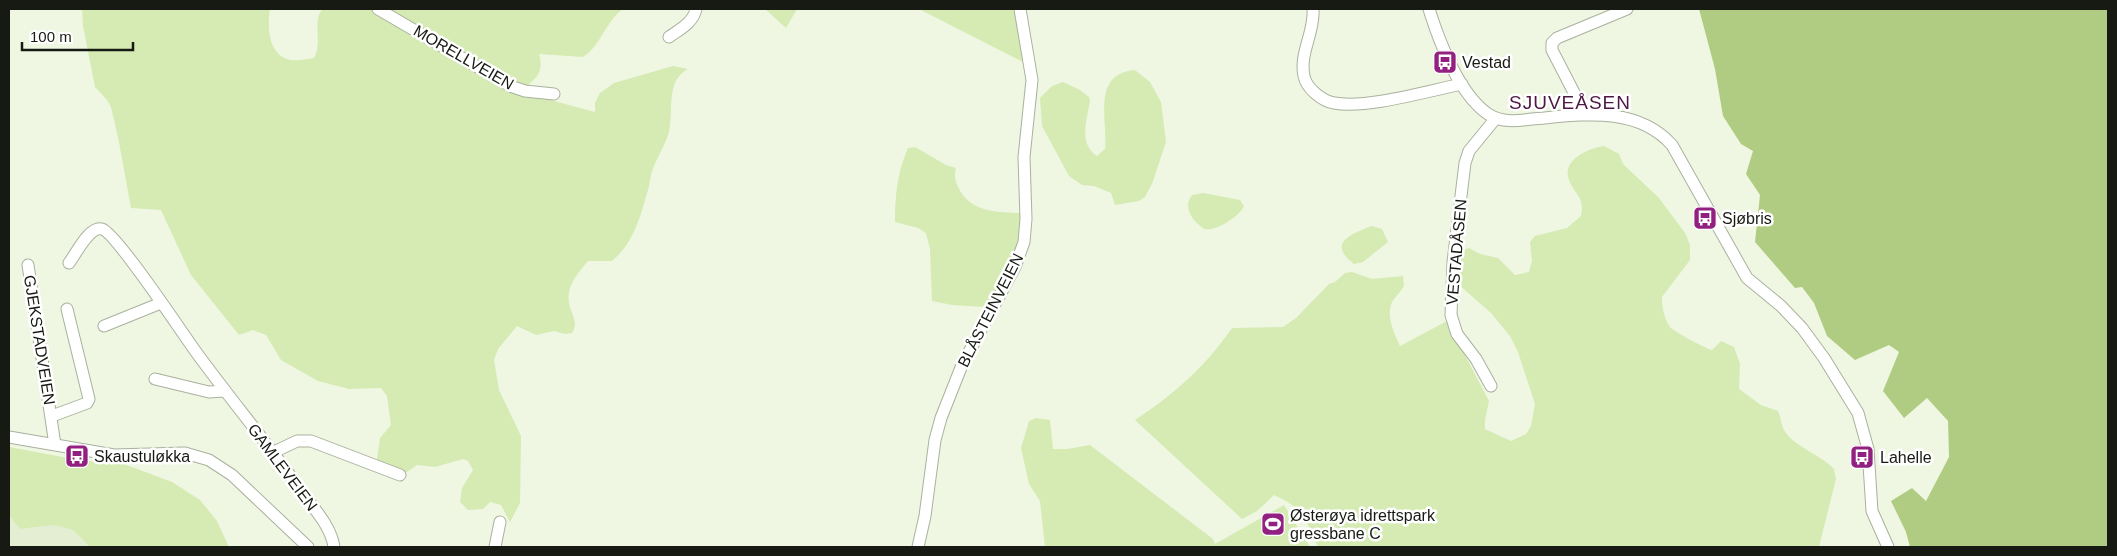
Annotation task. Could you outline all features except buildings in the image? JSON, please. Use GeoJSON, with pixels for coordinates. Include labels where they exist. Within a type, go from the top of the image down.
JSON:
{"type":"FeatureCollection","features":[{"type":"Feature","properties":{"kind":"street","name":"MORELLVEIEN"},"geometry":{"type":"LineString","coordinates":[[378,9],[510,86],[525,91],[554,94]]}},
{"type":"Feature","properties":{"kind":"street"},"geometry":{"type":"LineString","coordinates":[[669,37],[688,23],[694,16],[696,9]]}},
{"type":"Feature","properties":{"kind":"street","name":"BLÅSTEINVEIEN"},"geometry":{"type":"LineString","coordinates":[[918,547],[925,516],[935,440],[941,418],[962,365],[1015,267],[1024,242],[1026,219],[1024,157],[1032,80],[1020,9]]}},
{"type":"Feature","properties":{"kind":"street"},"geometry":{"type":"LineString","coordinates":[[1313,9],[1314,22],[1306,48],[1304,77],[1314,92],[1323,99],[1334,103],[1368,102],[1462,84]]}},
{"type":"Feature","properties":{"kind":"street"},"geometry":{"type":"LineString","coordinates":[[1429,9],[1436,31],[1462,84],[1477,105],[1496,118],[1506,121],[1585,114],[1634,120],[1657,130],[1672,145],[1747,278],[1781,306],[1802,328],[1850,399],[1863,425],[1868,449],[1872,511],[1888,547]]}},
{"type":"Feature","properties":{"kind":"street"},"geometry":{"type":"LineString","coordinates":[[1585,114],[1552,50],[1552,43],[1557,38],[1627,9]]}},
{"type":"Feature","properties":{"kind":"street","name":"VESTADÅSEN"},"geometry":{"type":"LineString","coordinates":[[1491,386],[1476,359],[1457,334],[1451,315],[1453,262],[1465,163],[1469,151],[1496,118]]}},
{"type":"Feature","properties":{"kind":"street","name":"GAMLEVEIEN"},"geometry":{"type":"LineString","coordinates":[[69,263],[91,232],[97,228],[104,230],[129,257],[224,391],[274,452],[324,524],[332,538],[334,547]]}},
{"type":"Feature","properties":{"kind":"street","name":"GJEKSTADVEIEN"},"geometry":{"type":"LineString","coordinates":[[28,265],[55,445]]}},
{"type":"Feature","properties":{"kind":"street"},"geometry":{"type":"LineString","coordinates":[[104,326],[161,303]]}},
{"type":"Feature","properties":{"kind":"street","name":"GJEKSTADVEIEN"},"geometry":{"type":"LineString","coordinates":[[52,416],[81,407],[89,399],[67,309]]}},
{"type":"Feature","properties":{"kind":"street"},"geometry":{"type":"LineString","coordinates":[[155,379],[209,392],[224,391]]}},
{"type":"Feature","properties":{"kind":"street"},"geometry":{"type":"LineString","coordinates":[[9,437],[114,455],[185,453],[209,460],[232,475],[308,547]]}},
{"type":"Feature","properties":{"kind":"street"},"geometry":{"type":"LineString","coordinates":[[274,452],[297,441],[311,441],[400,475]]}},
{"type":"Feature","properties":{"kind":"street"},"geometry":{"type":"LineString","coordinates":[[496,547],[500,522]]}},
{"type":"Feature","properties":{"kind":"shaded area"},"geometry":{"type":"Polygon","coordinates":[[[82,9],[270,9],[269,32],[273,46],[283,57],[296,60],[314,58],[318,46],[318,21],[322,9],[623,9],[612,20],[594,47],[583,57],[539,54],[540,71],[529,84],[528,94],[595,112],[595,103],[600,93],[614,83],[673,66],[688,69],[681,74],[673,88],[669,132],[652,171],[649,188],[631,238],[620,254],[612,261],[588,261],[571,285],[569,303],[575,325],[572,333],[565,334],[554,331],[536,335],[517,326],[498,349],[494,360],[499,390],[521,436],[520,503],[510,522],[501,505],[490,502],[483,509],[468,510],[460,502],[462,488],[473,470],[468,461],[463,459],[435,467],[417,465],[407,472],[394,471],[383,467],[377,460],[380,438],[391,425],[387,396],[381,388],[349,389],[318,381],[281,360],[266,335],[253,330],[239,335],[191,275],[161,210],[131,208],[111,107],[95,87],[83,26],[82,9]]]}},
{"type":"Feature","properties":{"kind":"shaded area"},"geometry":{"type":"Polygon","coordinates":[[[765,9],[797,9],[786,28],[765,9]]]}},
{"type":"Feature","properties":{"kind":"shaded area"},"geometry":{"type":"Polygon","coordinates":[[[919,9],[1016,9],[1025,63],[919,9]]]}},
{"type":"Feature","properties":{"kind":"shaded area"},"geometry":{"type":"Polygon","coordinates":[[[1699,9],[2108,9],[2108,547],[1910,547],[1906,532],[1891,501],[1912,488],[1926,501],[1949,457],[1948,421],[1927,398],[1904,418],[1883,391],[1899,352],[1889,345],[1855,360],[1827,336],[1814,303],[1802,287],[1795,288],[1755,242],[1760,195],[1746,174],[1753,151],[1741,144],[1723,116],[1715,69],[1699,9]]]}},
{"type":"Feature","properties":{"kind":"shaded area"},"geometry":{"type":"Polygon","coordinates":[[[1135,70],[1150,82],[1161,102],[1166,142],[1152,184],[1145,197],[1139,201],[1115,205],[1111,193],[1094,186],[1082,185],[1069,176],[1042,126],[1040,98],[1052,86],[1063,82],[1080,90],[1089,97],[1085,131],[1087,145],[1097,156],[1105,149],[1104,112],[1107,89],[1112,80],[1121,73],[1135,70]]]}},
{"type":"Feature","properties":{"kind":"shaded area"},"geometry":{"type":"Polygon","coordinates":[[[1604,146],[1619,154],[1623,164],[1659,198],[1685,233],[1690,245],[1690,260],[1662,297],[1664,313],[1670,327],[1690,340],[1712,350],[1721,341],[1734,347],[1740,364],[1739,389],[1761,405],[1778,411],[1783,428],[1788,436],[1834,469],[1836,479],[1819,547],[1318,547],[1306,521],[1298,510],[1274,495],[1257,511],[1242,519],[1135,420],[1188,379],[1211,355],[1232,328],[1283,327],[1296,318],[1329,284],[1335,282],[1345,273],[1352,272],[1372,279],[1403,276],[1404,286],[1391,304],[1390,310],[1391,322],[1400,346],[1447,321],[1489,401],[1485,429],[1511,441],[1526,434],[1531,426],[1535,404],[1518,352],[1510,336],[1491,313],[1458,284],[1456,269],[1458,251],[1469,248],[1480,254],[1498,258],[1515,275],[1529,272],[1532,261],[1530,242],[1535,236],[1567,228],[1581,216],[1582,204],[1569,180],[1569,167],[1584,152],[1604,146]]]}},
{"type":"Feature","properties":{"kind":"shaded area"},"geometry":{"type":"Polygon","coordinates":[[[915,147],[946,165],[956,168],[955,178],[958,187],[963,195],[976,206],[992,211],[1019,213],[1022,215],[1018,240],[1010,264],[999,286],[985,307],[952,305],[932,301],[930,249],[926,233],[918,228],[895,222],[896,194],[901,166],[908,148],[915,147]]]}},
{"type":"Feature","properties":{"kind":"shaded area"},"geometry":{"type":"Polygon","coordinates":[[[1203,193],[1240,200],[1244,206],[1238,214],[1221,226],[1204,229],[1190,214],[1188,205],[1192,195],[1203,193]]]}},
{"type":"Feature","properties":{"kind":"shaded area"},"geometry":{"type":"Polygon","coordinates":[[[1371,226],[1382,229],[1388,242],[1363,262],[1354,264],[1346,257],[1342,250],[1344,240],[1371,226]]]}},
{"type":"Feature","properties":{"kind":"shaded area"},"geometry":{"type":"Polygon","coordinates":[[[1036,418],[1050,420],[1053,449],[1067,449],[1090,445],[1213,539],[1215,544],[1284,505],[1310,547],[1045,547],[1040,501],[1029,484],[1021,448],[1029,421],[1036,418]]]}},
{"type":"Feature","properties":{"kind":"shaded area"},"geometry":{"type":"Polygon","coordinates":[[[9,447],[79,460],[124,464],[172,482],[200,500],[217,521],[229,547],[90,547],[73,530],[54,525],[20,529],[9,515],[9,447]]]}},
{"type":"Feature","properties":{"kind":"shaded area"},"geometry":{"type":"Polygon","coordinates":[[[9,515],[20,529],[54,525],[73,530],[90,547],[9,547],[9,515]]]}},
{"type":"Feature","properties":{"kind":"place","name":"Vestad"},"geometry":{"type":"Point","coordinates":[1445,62]}},
{"type":"Feature","properties":{"kind":"place","name":"Sjøbris"},"geometry":{"type":"Point","coordinates":[1705,218]}},
{"type":"Feature","properties":{"kind":"place","name":"Skaustuløkka"},"geometry":{"type":"Point","coordinates":[77,456]}},
{"type":"Feature","properties":{"kind":"place","name":"Lahelle"},"geometry":{"type":"Point","coordinates":[1862,457]}},
{"type":"Feature","properties":{"kind":"place","name":"Østerøya idrettspark gressbane C"},"geometry":{"type":"Point","coordinates":[1273,524]}},
{"type":"Feature","properties":{"kind":"district","name":"SJUVEÅSEN"},"geometry":{"type":"Point","coordinates":[1570,102]}}]}
